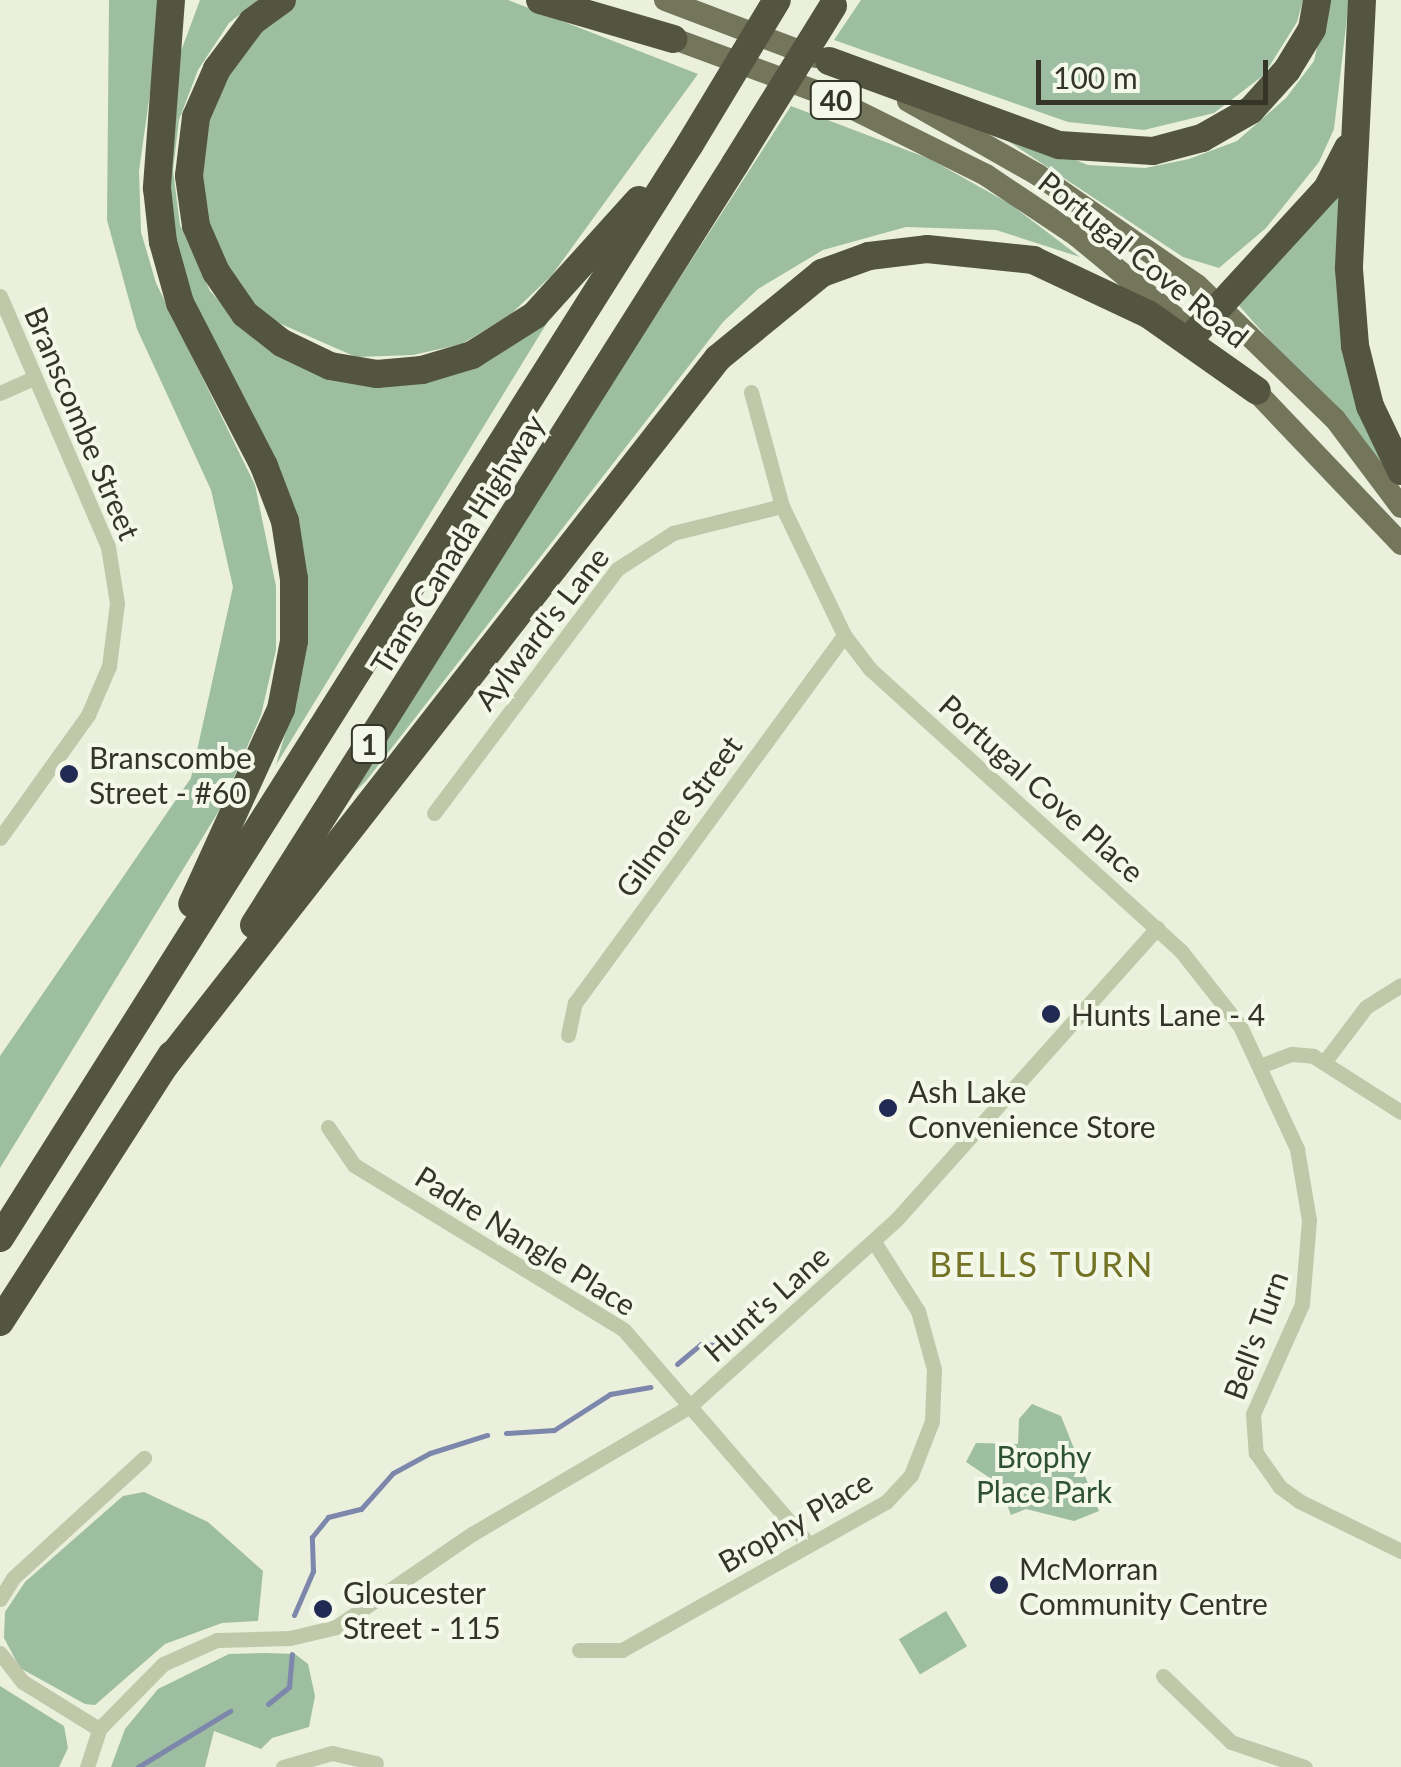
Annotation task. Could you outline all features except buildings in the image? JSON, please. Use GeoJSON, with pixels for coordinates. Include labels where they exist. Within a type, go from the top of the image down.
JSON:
{"type":"FeatureCollection","features":[{"type":"Feature","properties":{"kind":"highway"},"geometry":{"type":"LineString","coordinates":[[121,1046],[249,790],[281,708],[294,641],[285,521],[264,466],[180,303],[163,242],[157,188],[171,0]]}},
{"type":"Feature","properties":{"kind":"highway"},"geometry":{"type":"LineString","coordinates":[[167,50],[186,0]]}},
{"type":"Feature","properties":{"kind":"highway"},"geometry":{"type":"LineString","coordinates":[[282,0],[231,48],[205,93],[190,146],[191,200],[216,272],[246,314],[282,343],[330,366],[377,374],[422,370],[510,336],[690,144]]}},
{"type":"Feature","properties":{"kind":"highway"},"geometry":{"type":"LineString","coordinates":[[540,0],[673,39]]}},
{"type":"Feature","properties":{"kind":"highway","name":"Trans Canada Highway"},"geometry":{"type":"LineString","coordinates":[[0,1238],[777,0]]}},
{"type":"Feature","properties":{"kind":"highway"},"geometry":{"type":"LineString","coordinates":[[829,62],[1059,145],[1153,151],[1202,138],[1251,110],[1287,70],[1312,29],[1318,0]]}},
{"type":"Feature","properties":{"kind":"highway"},"geometry":{"type":"LineString","coordinates":[[1362,0],[1349,270],[1355,346],[1370,406],[1401,471]]}},
{"type":"Feature","properties":{"kind":"highway","name":"Trans Canada Highway"},"geometry":{"type":"LineString","coordinates":[[0,1322],[836,2]]}},
{"type":"Feature","properties":{"kind":"highway"},"geometry":{"type":"LineString","coordinates":[[1194,334],[1344,166],[1358,100]]}},
{"type":"Feature","properties":{"kind":"highway"},"geometry":{"type":"LineString","coordinates":[[162,1068],[718,358],[822,273],[869,256],[927,249],[1033,260],[1148,314],[1257,391]]}},
{"type":"Feature","properties":{"kind":"main road","name":"Portugal Cove Road"},"geometry":{"type":"LineString","coordinates":[[576,0],[821,94],[986,175],[1077,236],[1194,334],[1257,391],[1401,544]]}},
{"type":"Feature","properties":{"kind":"main road","name":"Portugal Cove Road"},"geometry":{"type":"LineString","coordinates":[[665,0],[829,62],[1038,175],[1222,306],[1335,419],[1401,507]]}},
{"type":"Feature","properties":{"kind":"street","name":"Branscombe Street"},"geometry":{"type":"LineString","coordinates":[[0,296],[108,546],[116,624],[109,666],[88,715],[0,838]]}},
{"type":"Feature","properties":{"kind":"street"},"geometry":{"type":"LineString","coordinates":[[0,392],[34,378]]}},
{"type":"Feature","properties":{"kind":"street","name":"Portugal Cove Place"},"geometry":{"type":"LineString","coordinates":[[751,392],[782,506],[844,635],[896,695],[1157,928],[1218,992],[1260,1066]]}},
{"type":"Feature","properties":{"kind":"street","name":"Aylward's Lane"},"geometry":{"type":"LineString","coordinates":[[434,813],[617,570],[673,534],[782,506]]}},
{"type":"Feature","properties":{"kind":"street","name":"Gilmore Street"},"geometry":{"type":"LineString","coordinates":[[568,1034],[574,1003],[844,635]]}},
{"type":"Feature","properties":{"kind":"street","name":"Hunt's Lane"},"geometry":{"type":"LineString","coordinates":[[99,1729],[145,1677],[200,1645],[336,1627],[512,1510],[690,1406],[874,1242],[1157,928]]}},
{"type":"Feature","properties":{"kind":"street"},"geometry":{"type":"LineString","coordinates":[[1325,1061],[1366,1007],[1401,985]]}},
{"type":"Feature","properties":{"kind":"street"},"geometry":{"type":"LineString","coordinates":[[1260,1066],[1292,1054],[1325,1061],[1401,1112]]}},
{"type":"Feature","properties":{"kind":"street","name":"Bell's Turn"},"geometry":{"type":"LineString","coordinates":[[1260,1066],[1297,1149],[1310,1251],[1302,1304],[1253,1414],[1256,1453],[1280,1487],[1299,1501],[1401,1551]]}},
{"type":"Feature","properties":{"kind":"street","name":"Padre Nangle Place"},"geometry":{"type":"LineString","coordinates":[[328,1127],[354,1165],[624,1330],[809,1544]]}},
{"type":"Feature","properties":{"kind":"street","name":"Brophy Place"},"geometry":{"type":"LineString","coordinates":[[579,1650],[622,1650],[898,1492],[920,1458],[932,1421],[936,1388],[925,1328],[874,1242]]}},
{"type":"Feature","properties":{"kind":"street"},"geometry":{"type":"LineString","coordinates":[[0,1599],[13,1578],[144,1458]]}},
{"type":"Feature","properties":{"kind":"street"},"geometry":{"type":"LineString","coordinates":[[0,1653],[23,1682],[99,1729],[87,1767]]}},
{"type":"Feature","properties":{"kind":"street"},"geometry":{"type":"LineString","coordinates":[[1163,1676],[1230,1742],[1304,1767]]}},
{"type":"Feature","properties":{"kind":"street"},"geometry":{"type":"LineString","coordinates":[[283,1767],[332,1753],[376,1764]]}},
{"type":"Feature","properties":{"kind":"green space"},"geometry":{"type":"Polygon","coordinates":[[[109,0],[163,0],[139,171],[141,232],[156,283],[255,485],[276,586],[276,650],[261,715],[220,809],[0,1168],[0,1056],[191,778],[233,587],[211,490],[137,329],[107,220],[109,0]]]}},
{"type":"Feature","properties":{"kind":"green space"},"geometry":{"type":"Polygon","coordinates":[[[200,0],[258,0],[229,23],[198,70],[179,120],[173,170],[180,225],[210,291],[249,333],[421,377],[558,305],[276,765],[293,707],[304,596],[167,242],[174,70],[200,0]]]}},
{"type":"Feature","properties":{"kind":"green space"},"geometry":{"type":"Polygon","coordinates":[[[295,0],[508,0],[698,74],[552,275],[511,314],[462,344],[413,355],[356,357],[272,320],[237,286],[203,211],[199,135],[234,56],[295,0]]]}},
{"type":"Feature","properties":{"kind":"green space"},"geometry":{"type":"Polygon","coordinates":[[[861,0],[1303,0],[1297,22],[1264,75],[1214,113],[1144,130],[1068,122],[834,40],[861,0]]]}},
{"type":"Feature","properties":{"kind":"green space"},"geometry":{"type":"Polygon","coordinates":[[[1328,0],[1349,0],[1334,129],[1319,162],[1266,228],[1219,268],[1183,257],[981,123],[1088,165],[1145,168],[1189,159],[1237,141],[1286,98],[1314,61],[1328,0]]]}},
{"type":"Feature","properties":{"kind":"green space"},"geometry":{"type":"Polygon","coordinates":[[[791,106],[930,159],[1010,204],[1080,257],[996,230],[906,227],[823,250],[758,289],[723,322],[366,781],[336,810],[791,106]]]}},
{"type":"Feature","properties":{"kind":"green space"},"geometry":{"type":"Polygon","coordinates":[[[1347,175],[1340,256],[1397,485],[1235,301],[1347,175]]]}},
{"type":"Feature","properties":{"kind":"green space","name":"Brophy Place Park"},"geometry":{"type":"Polygon","coordinates":[[[1032,1404],[1061,1416],[1099,1511],[1074,1521],[1026,1509],[1011,1515],[999,1484],[966,1462],[976,1443],[1018,1444],[1019,1419],[1032,1404]]]}},
{"type":"Feature","properties":{"kind":"green space"},"geometry":{"type":"Polygon","coordinates":[[[144,1492],[208,1522],[263,1571],[258,1621],[222,1623],[165,1644],[95,1705],[85,1704],[20,1668],[4,1638],[5,1612],[25,1582],[123,1496],[144,1492]]]}},
{"type":"Feature","properties":{"kind":"green space"},"geometry":{"type":"Polygon","coordinates":[[[946,1611],[967,1646],[920,1674],[899,1639],[946,1611]]]}},
{"type":"Feature","properties":{"kind":"green space"},"geometry":{"type":"Polygon","coordinates":[[[229,1654],[295,1654],[308,1664],[315,1696],[309,1727],[272,1738],[261,1749],[214,1731],[205,1767],[111,1767],[125,1729],[158,1689],[229,1654]]]}},
{"type":"Feature","properties":{"kind":"green space"},"geometry":{"type":"Polygon","coordinates":[[[0,1686],[64,1726],[68,1748],[59,1767],[0,1767],[0,1686]]]}},
{"type":"Feature","properties":{"kind":"waterway"},"geometry":{"type":"LineString","coordinates":[[677,1364],[701,1344],[733,1346]]}},
{"type":"Feature","properties":{"kind":"waterway"},"geometry":{"type":"LineString","coordinates":[[506,1433],[554,1430],[610,1394],[650,1387]]}},
{"type":"Feature","properties":{"kind":"waterway"},"geometry":{"type":"LineString","coordinates":[[294,1615],[313,1571],[312,1537],[328,1517],[361,1509],[393,1473],[430,1453],[487,1435]]}},
{"type":"Feature","properties":{"kind":"waterway"},"geometry":{"type":"LineString","coordinates":[[268,1704],[289,1687],[292,1654]]}},
{"type":"Feature","properties":{"kind":"waterway"},"geometry":{"type":"LineString","coordinates":[[138,1767],[230,1711]]}},
{"type":"Feature","properties":{"kind":"place","name":"Branscombe Street - #60"},"geometry":{"type":"Point","coordinates":[69,774]}},
{"type":"Feature","properties":{"kind":"place","name":"Hunts Lane - 4"},"geometry":{"type":"Point","coordinates":[1051,1014]}},
{"type":"Feature","properties":{"kind":"place","name":"Ash Lake Convenience Store"},"geometry":{"type":"Point","coordinates":[888,1108]}},
{"type":"Feature","properties":{"kind":"place","name":"McMorran Community Centre"},"geometry":{"type":"Point","coordinates":[999,1585]}},
{"type":"Feature","properties":{"kind":"place","name":"Gloucester Street - 115"},"geometry":{"type":"Point","coordinates":[323,1609]}},
{"type":"Feature","properties":{"kind":"district","name":"BELLS TURN"},"geometry":{"type":"Point","coordinates":[1042,1263]}}]}
